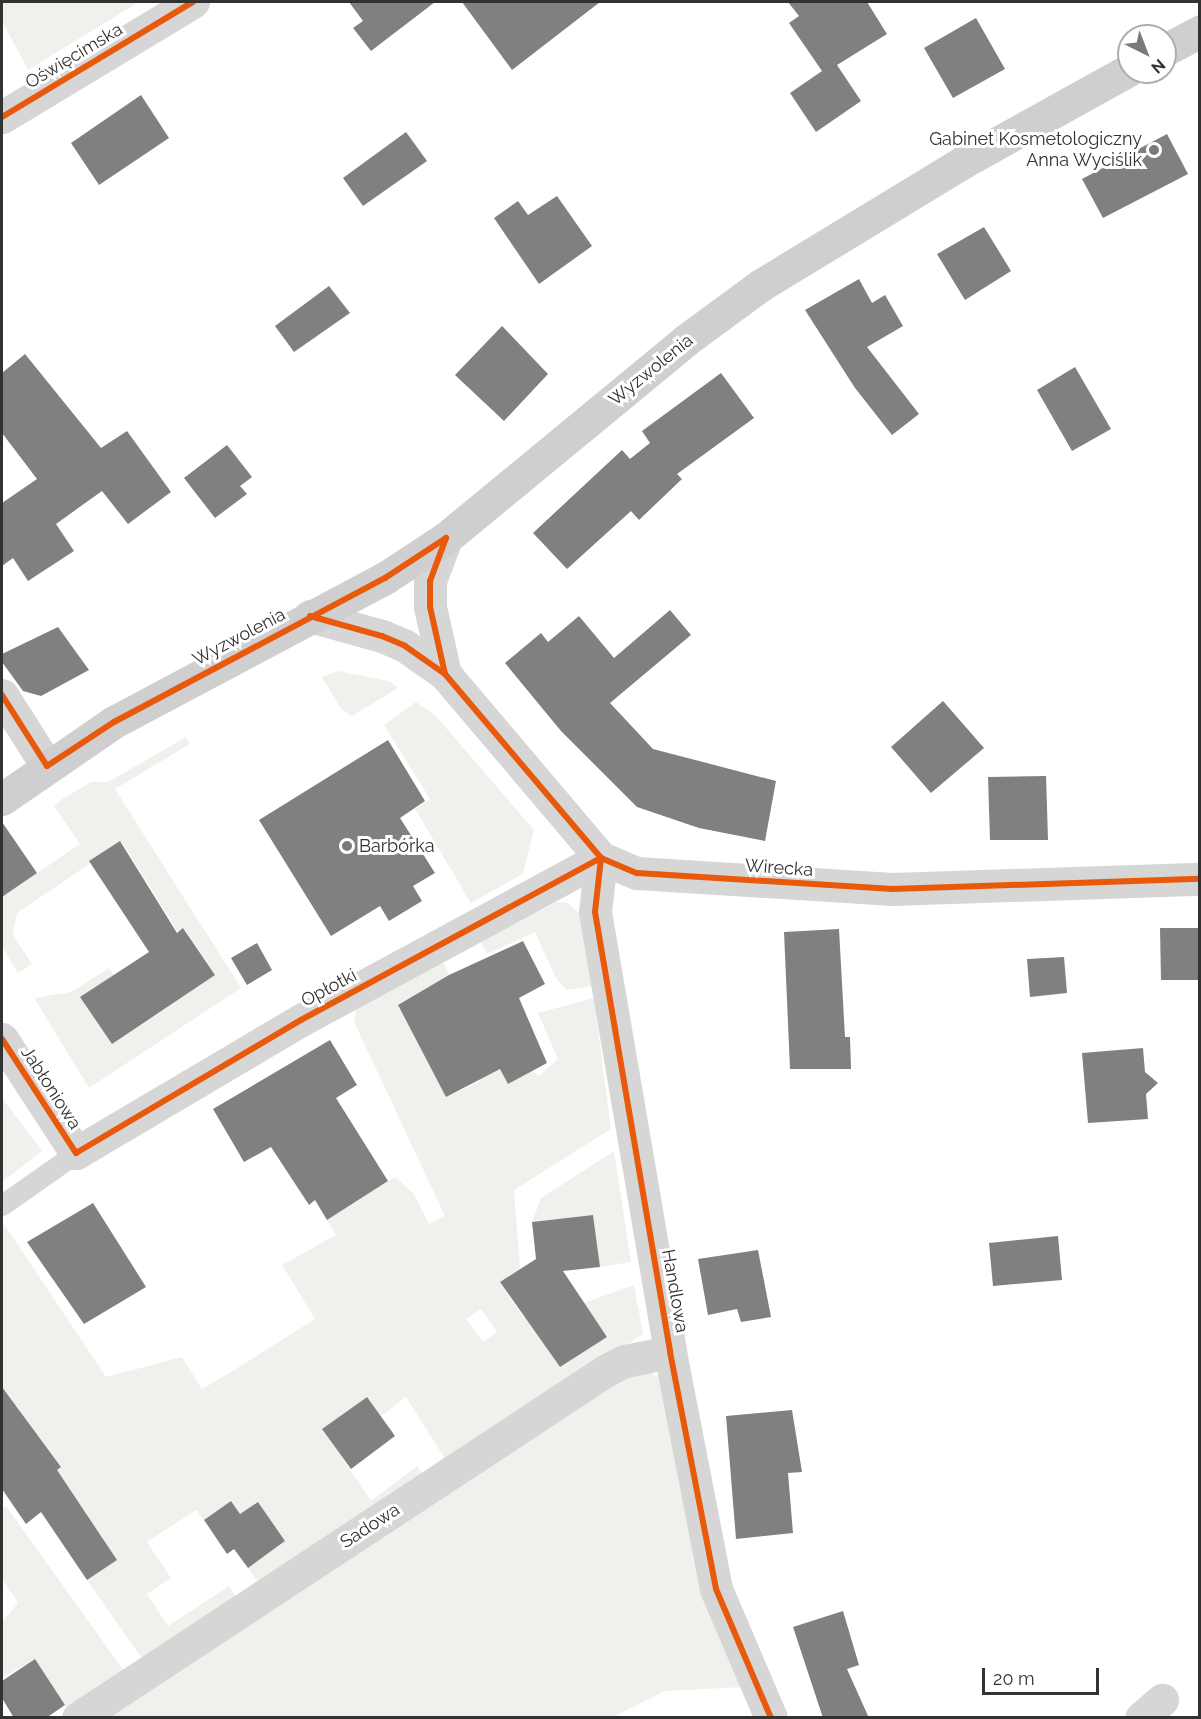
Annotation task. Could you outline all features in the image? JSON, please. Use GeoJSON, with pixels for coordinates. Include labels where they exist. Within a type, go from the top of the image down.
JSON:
{"type":"FeatureCollection","features":[{"type":"Feature","properties":{"kind":"street","name":"Oświęcimska"},"geometry":{"type":"LineString","coordinates":[[2,117],[193,2]]}},
{"type":"Feature","properties":{"kind":"street"},"geometry":{"type":"LineString","coordinates":[[1177,43],[1199,31]]}},
{"type":"Feature","properties":{"kind":"street","name":"Wyzwolenia"},"geometry":{"type":"LineString","coordinates":[[2,799],[47,765],[114,722],[385,578],[446,538],[686,340],[761,285],[953,168],[1117,77]]}},
{"type":"Feature","properties":{"kind":"street"},"geometry":{"type":"LineString","coordinates":[[445,674],[430,591],[446,538]]}},
{"type":"Feature","properties":{"kind":"street","name":"Wirecka"},"geometry":{"type":"LineString","coordinates":[[310,616],[382,636],[405,646],[445,674],[601,858],[637,873],[892,889],[1200,879]]}},
{"type":"Feature","properties":{"kind":"street"},"geometry":{"type":"LineString","coordinates":[[2,695],[47,765]]}},
{"type":"Feature","properties":{"kind":"street","name":"Opłotki"},"geometry":{"type":"LineString","coordinates":[[76,1154],[301,1020],[601,858]]}},
{"type":"Feature","properties":{"kind":"street","name":"Handlowa"},"geometry":{"type":"LineString","coordinates":[[601,858],[595,912],[670,1352],[716,1589],[771,1718]]}},
{"type":"Feature","properties":{"kind":"street","name":"Jabłoniowa"},"geometry":{"type":"LineString","coordinates":[[2,1039],[76,1154]]}},
{"type":"Feature","properties":{"kind":"street","name":"Sadowa"},"geometry":{"type":"LineString","coordinates":[[78,1718],[605,1371],[625,1361],[670,1352]]}},
{"type":"Feature","properties":{"kind":"lane","name":"Opłotki"},"geometry":{"type":"LineString","coordinates":[[2,1205],[76,1154]]}},
{"type":"Feature","properties":{"kind":"shaded area"},"geometry":{"type":"Polygon","coordinates":[[[2,2],[139,2],[28,70],[2,21],[2,2]]]}},
{"type":"Feature","properties":{"kind":"shaded area"},"geometry":{"type":"Polygon","coordinates":[[[338,671],[389,681],[398,688],[352,716],[341,709],[322,677],[338,671]]]}},
{"type":"Feature","properties":{"kind":"shaded area"},"geometry":{"type":"Polygon","coordinates":[[[416,702],[435,715],[534,830],[523,874],[471,903],[415,809],[430,799],[384,725],[416,702]]]}},
{"type":"Feature","properties":{"kind":"shaded area"},"geometry":{"type":"Polygon","coordinates":[[[186,737],[190,744],[115,789],[241,988],[89,1088],[34,998],[71,992],[109,968],[114,975],[81,997],[215,974],[184,928],[178,932],[122,842],[17,913],[13,935],[32,964],[18,973],[2,947],[2,897],[80,844],[54,806],[62,799],[91,782],[108,782],[186,737]]]}},
{"type":"Feature","properties":{"kind":"shaded area"},"geometry":{"type":"Polygon","coordinates":[[[557,902],[568,903],[581,915],[593,986],[567,990],[557,980],[535,932],[487,954],[480,941],[557,902]]]}},
{"type":"Feature","properties":{"kind":"shaded area"},"geometry":{"type":"Polygon","coordinates":[[[442,960],[449,975],[429,1059],[446,1097],[481,1081],[472,1059],[532,1071],[539,1076],[558,1059],[538,1013],[594,998],[611,1129],[514,1190],[520,1269],[500,1283],[524,1318],[552,1298],[536,1331],[560,1367],[607,1337],[597,1322],[575,1306],[634,1285],[643,1334],[447,1462],[406,1397],[381,1416],[366,1397],[323,1429],[371,1501],[417,1466],[424,1476],[259,1583],[248,1568],[285,1541],[258,1502],[240,1514],[231,1501],[204,1520],[196,1510],[147,1542],[171,1578],[147,1594],[168,1626],[229,1586],[237,1598],[143,1660],[87,1580],[117,1560],[78,1501],[33,1487],[61,1467],[2,1387],[2,1221],[106,1377],[182,1357],[202,1389],[234,1370],[315,1319],[282,1265],[336,1235],[327,1220],[395,1177],[413,1193],[429,1224],[445,1216],[354,1022],[357,1003],[442,960]],[[481,1309],[466,1319],[483,1342],[497,1332],[481,1309]]]}},
{"type":"Feature","properties":{"kind":"shaded area"},"geometry":{"type":"Polygon","coordinates":[[[2,1098],[42,1151],[2,1182],[2,1098]]]}},
{"type":"Feature","properties":{"kind":"shaded area"},"geometry":{"type":"Polygon","coordinates":[[[614,1151],[631,1262],[600,1267],[593,1215],[532,1222],[541,1198],[614,1151]]]}},
{"type":"Feature","properties":{"kind":"shaded area"},"geometry":{"type":"Polygon","coordinates":[[[633,1372],[649,1372],[660,1378],[744,1687],[665,1691],[611,1718],[103,1718],[633,1372]]]}},
{"type":"Feature","properties":{"kind":"shaded area"},"geometry":{"type":"Polygon","coordinates":[[[6,1506],[124,1671],[67,1709],[35,1659],[2,1678],[2,1622],[18,1603],[2,1578],[2,1509],[6,1506]]]}},
{"type":"Feature","properties":{"kind":"building"},"geometry":{"type":"Polygon","coordinates":[[[349,2],[435,2],[371,51],[353,28],[363,21],[349,2]]]}},
{"type":"Feature","properties":{"kind":"building"},"geometry":{"type":"Polygon","coordinates":[[[462,2],[600,2],[512,70],[462,2]]]}},
{"type":"Feature","properties":{"kind":"building"},"geometry":{"type":"Polygon","coordinates":[[[788,2],[867,2],[887,34],[837,65],[861,101],[816,132],[790,93],[822,71],[789,23],[799,16],[788,2]]]}},
{"type":"Feature","properties":{"kind":"building"},"geometry":{"type":"Polygon","coordinates":[[[976,18],[1005,69],[953,98],[924,48],[976,18]]]}},
{"type":"Feature","properties":{"kind":"building"},"geometry":{"type":"Polygon","coordinates":[[[141,95],[169,138],[99,185],[71,143],[141,95]]]}},
{"type":"Feature","properties":{"kind":"building"},"geometry":{"type":"Polygon","coordinates":[[[406,132],[427,161],[363,206],[343,178],[406,132]]]}},
{"type":"Feature","properties":{"kind":"building"},"geometry":{"type":"Polygon","coordinates":[[[1167,134],[1188,174],[1103,218],[1082,179],[1167,134]]]}},
{"type":"Feature","properties":{"kind":"building"},"geometry":{"type":"Polygon","coordinates":[[[557,196],[592,246],[539,284],[494,218],[518,201],[528,215],[557,196]]]}},
{"type":"Feature","properties":{"kind":"building"},"geometry":{"type":"Polygon","coordinates":[[[984,227],[1011,271],[965,300],[937,254],[984,227]]]}},
{"type":"Feature","properties":{"kind":"building"},"geometry":{"type":"Polygon","coordinates":[[[859,279],[872,303],[885,295],[903,326],[867,347],[919,414],[892,435],[855,388],[805,310],[859,279]]]}},
{"type":"Feature","properties":{"kind":"building"},"geometry":{"type":"Polygon","coordinates":[[[329,286],[350,313],[294,352],[275,326],[329,286]]]}},
{"type":"Feature","properties":{"kind":"building"},"geometry":{"type":"Polygon","coordinates":[[[502,326],[548,374],[504,421],[455,375],[502,326]]]}},
{"type":"Feature","properties":{"kind":"building"},"geometry":{"type":"Polygon","coordinates":[[[25,354],[101,448],[127,431],[171,492],[128,524],[102,491],[56,524],[74,551],[28,581],[13,558],[2,566],[2,503],[37,479],[2,433],[2,373],[25,354]]]}},
{"type":"Feature","properties":{"kind":"building"},"geometry":{"type":"Polygon","coordinates":[[[1075,367],[1111,429],[1072,451],[1037,390],[1075,367]]]}},
{"type":"Feature","properties":{"kind":"building"},"geometry":{"type":"Polygon","coordinates":[[[721,373],[754,418],[677,474],[682,479],[639,520],[631,511],[567,569],[533,533],[622,450],[630,459],[650,443],[642,431],[721,373]]]}},
{"type":"Feature","properties":{"kind":"building"},"geometry":{"type":"Polygon","coordinates":[[[227,445],[252,477],[240,486],[247,494],[215,518],[184,478],[227,445]]]}},
{"type":"Feature","properties":{"kind":"building"},"geometry":{"type":"Polygon","coordinates":[[[670,610],[691,635],[610,703],[653,749],[776,781],[765,841],[699,828],[637,807],[561,731],[505,663],[541,633],[548,642],[579,616],[614,658],[670,610]]]}},
{"type":"Feature","properties":{"kind":"building"},"geometry":{"type":"Polygon","coordinates":[[[58,627],[89,670],[41,696],[23,691],[2,662],[2,654],[58,627]]]}},
{"type":"Feature","properties":{"kind":"building"},"geometry":{"type":"Polygon","coordinates":[[[943,701],[984,748],[931,793],[891,747],[943,701]]]}},
{"type":"Feature","properties":{"kind":"building","name":"Barbórka"},"geometry":{"type":"Polygon","coordinates":[[[388,740],[425,801],[400,818],[435,873],[413,886],[422,901],[389,921],[380,906],[331,936],[259,820],[388,740]]]}},
{"type":"Feature","properties":{"kind":"building"},"geometry":{"type":"Polygon","coordinates":[[[1046,776],[1048,840],[990,840],[988,777],[1046,776]]]}},
{"type":"Feature","properties":{"kind":"building"},"geometry":{"type":"Polygon","coordinates":[[[2,822],[37,873],[2,897],[2,822]]]}},
{"type":"Feature","properties":{"kind":"building"},"geometry":{"type":"Polygon","coordinates":[[[120,841],[177,933],[183,928],[215,975],[112,1044],[80,997],[149,952],[89,861],[120,841]]]}},
{"type":"Feature","properties":{"kind":"building"},"geometry":{"type":"Polygon","coordinates":[[[1160,928],[1200,928],[1200,980],[1161,980],[1160,928]]]}},
{"type":"Feature","properties":{"kind":"building"},"geometry":{"type":"Polygon","coordinates":[[[839,929],[845,1037],[850,1037],[851,1069],[790,1069],[784,932],[839,929]]]}},
{"type":"Feature","properties":{"kind":"building"},"geometry":{"type":"Polygon","coordinates":[[[523,941],[545,984],[519,998],[547,1063],[508,1084],[500,1069],[446,1097],[398,1005],[449,975],[523,941]]]}},
{"type":"Feature","properties":{"kind":"building"},"geometry":{"type":"Polygon","coordinates":[[[257,943],[272,970],[247,985],[231,958],[257,943]]]}},
{"type":"Feature","properties":{"kind":"building"},"geometry":{"type":"Polygon","coordinates":[[[1064,957],[1067,993],[1030,997],[1027,959],[1064,957]]]}},
{"type":"Feature","properties":{"kind":"building"},"geometry":{"type":"Polygon","coordinates":[[[330,1040],[357,1085],[336,1098],[388,1181],[327,1220],[315,1200],[309,1205],[271,1147],[244,1162],[213,1109],[330,1040]]]}},
{"type":"Feature","properties":{"kind":"building"},"geometry":{"type":"Polygon","coordinates":[[[1143,1048],[1145,1072],[1158,1083],[1146,1094],[1148,1119],[1088,1123],[1082,1053],[1143,1048]]]}},
{"type":"Feature","properties":{"kind":"building"},"geometry":{"type":"Polygon","coordinates":[[[93,1203],[146,1287],[84,1324],[27,1242],[93,1203]]]}},
{"type":"Feature","properties":{"kind":"building"},"geometry":{"type":"Polygon","coordinates":[[[593,1215],[600,1267],[563,1271],[607,1337],[560,1367],[500,1282],[536,1259],[532,1222],[593,1215]]]}},
{"type":"Feature","properties":{"kind":"building"},"geometry":{"type":"Polygon","coordinates":[[[1058,1236],[1062,1280],[993,1286],[989,1243],[1058,1236]]]}},
{"type":"Feature","properties":{"kind":"building"},"geometry":{"type":"Polygon","coordinates":[[[758,1250],[771,1317],[741,1322],[737,1309],[708,1315],[698,1259],[758,1250]]]}},
{"type":"Feature","properties":{"kind":"building"},"geometry":{"type":"Polygon","coordinates":[[[2,1387],[61,1467],[57,1470],[117,1560],[87,1580],[41,1512],[26,1524],[2,1489],[2,1387]]]}},
{"type":"Feature","properties":{"kind":"building"},"geometry":{"type":"Polygon","coordinates":[[[367,1397],[395,1436],[351,1469],[322,1429],[367,1397]]]}},
{"type":"Feature","properties":{"kind":"building"},"geometry":{"type":"Polygon","coordinates":[[[792,1410],[802,1472],[788,1473],[793,1533],[736,1539],[726,1416],[792,1410]]]}},
{"type":"Feature","properties":{"kind":"building"},"geometry":{"type":"Polygon","coordinates":[[[231,1501],[240,1514],[258,1502],[285,1541],[248,1568],[234,1549],[227,1554],[204,1520],[231,1501]]]}},
{"type":"Feature","properties":{"kind":"building"},"geometry":{"type":"Polygon","coordinates":[[[843,1611],[859,1665],[847,1669],[869,1718],[823,1718],[793,1627],[843,1611]]]}},
{"type":"Feature","properties":{"kind":"building"},"geometry":{"type":"Polygon","coordinates":[[[35,1659],[65,1705],[46,1718],[14,1718],[2,1698],[2,1681],[35,1659]]]}},
{"type":"Feature","properties":{"kind":"cycle path"},"geometry":{"type":"LineString","coordinates":[[2,117],[193,2]]}},
{"type":"Feature","properties":{"kind":"cycle path"},"geometry":{"type":"LineString","coordinates":[[445,674],[430,607],[430,581],[446,538]]}},
{"type":"Feature","properties":{"kind":"cycle path"},"geometry":{"type":"LineString","coordinates":[[2,695],[47,766],[114,722],[385,578],[446,538]]}},
{"type":"Feature","properties":{"kind":"cycle path"},"geometry":{"type":"LineString","coordinates":[[310,616],[382,636],[405,646],[445,674],[601,858],[637,873],[892,889],[1200,879]]}},
{"type":"Feature","properties":{"kind":"cycle path"},"geometry":{"type":"LineString","coordinates":[[601,858],[595,912],[670,1352],[716,1589],[771,1718]]}},
{"type":"Feature","properties":{"kind":"cycle path"},"geometry":{"type":"LineString","coordinates":[[2,1039],[76,1153],[301,1020],[601,858]]}},
{"type":"Feature","properties":{"kind":"place","name":"Gabinet Kosmetologiczny Anna Wyciślik"},"geometry":{"type":"Point","coordinates":[1154,150]}},
{"type":"Feature","properties":{"kind":"place","name":"Barbórka"},"geometry":{"type":"Point","coordinates":[347,846]}}]}
